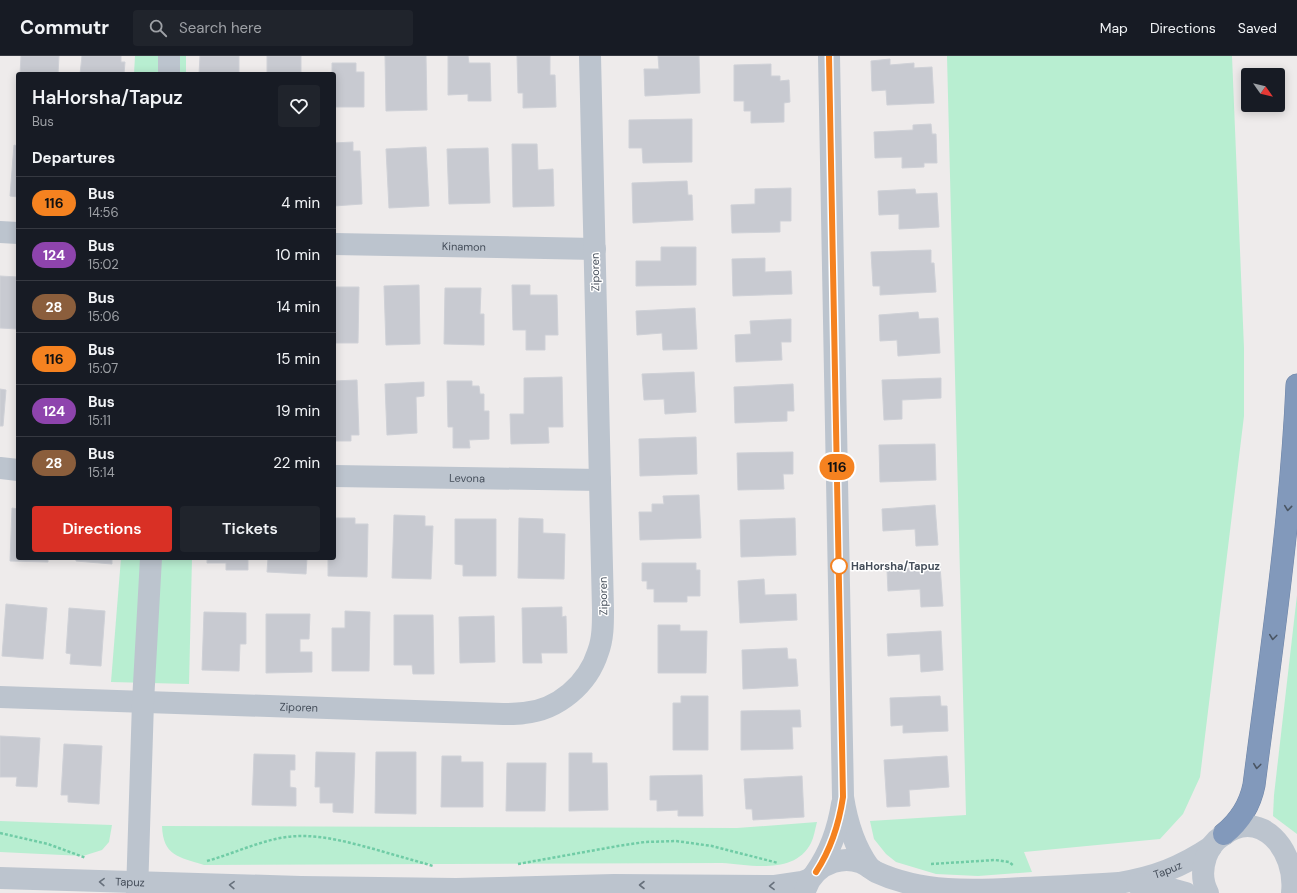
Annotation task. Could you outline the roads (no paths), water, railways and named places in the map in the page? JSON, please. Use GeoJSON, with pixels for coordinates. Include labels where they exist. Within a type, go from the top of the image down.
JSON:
{"type":"FeatureCollection","features":[{"type":"Feature","properties":{"kind":"highway"},"geometry":{"type":"LineString","coordinates":[[1218,840],[1236,823],[1245,810],[1251,798],[1254,785],[1279,592],[1287,514],[1297,385]]}},
{"type":"Feature","properties":{"kind":"street"},"geometry":{"type":"LineString","coordinates":[[169,56],[169,72]]}},
{"type":"Feature","properties":{"kind":"street","name":"Ziporen"},"geometry":{"type":"LineString","coordinates":[[0,697],[503,714],[526,713],[546,708],[564,698],[579,686],[590,670],[598,652],[603,632],[590,56]]}},
{"type":"Feature","properties":{"kind":"street"},"geometry":{"type":"LineString","coordinates":[[829,56],[843,797],[846,815],[854,841],[863,858],[881,879],[887,893]]}},
{"type":"Feature","properties":{"kind":"street"},"geometry":{"type":"LineString","coordinates":[[0,232],[16,233]]}},
{"type":"Feature","properties":{"kind":"street","name":"Kinamon"},"geometry":{"type":"LineString","coordinates":[[336,244],[595,249]]}},
{"type":"Feature","properties":{"kind":"street"},"geometry":{"type":"LineString","coordinates":[[0,468],[16,470]]}},
{"type":"Feature","properties":{"kind":"street","name":"Levona"},"geometry":{"type":"LineString","coordinates":[[336,476],[600,480]]}},
{"type":"Feature","properties":{"kind":"street"},"geometry":{"type":"LineString","coordinates":[[137,888],[143,702],[151,560]]}},
{"type":"Feature","properties":{"kind":"street"},"geometry":{"type":"LineString","coordinates":[[810,881],[824,860],[832,842],[838,824],[843,797]]}},
{"type":"Feature","properties":{"kind":"street","name":"Tapuz"},"geometry":{"type":"LineString","coordinates":[[0,878],[137,888],[456,889],[614,885],[775,886],[810,881],[822,866],[837,860],[854,860],[887,879],[931,889],[962,892],[1120,883],[1143,879],[1167,871],[1191,860],[1232,829],[1250,826],[1268,829],[1290,844]]}},
{"type":"Feature","properties":{"kind":"street"},"geometry":{"type":"LineString","coordinates":[[1208,893],[1204,882],[1203,873],[1207,855],[1218,840]]}},
{"type":"Feature","properties":{"kind":"street"},"geometry":{"type":"LineString","coordinates":[[1290,844],[1296,864],[1296,882],[1292,893]]}},
{"type":"Feature","properties":{"kind":"street","name":"Tapuz"},"geometry":{"type":"LineString","coordinates":[[1120,883],[1156,886],[1186,893]]}},
{"type":"Feature","properties":{"kind":"place","name":"HaHorsha/Tapuz"},"geometry":{"type":"Point","coordinates":[839,566]}}]}
